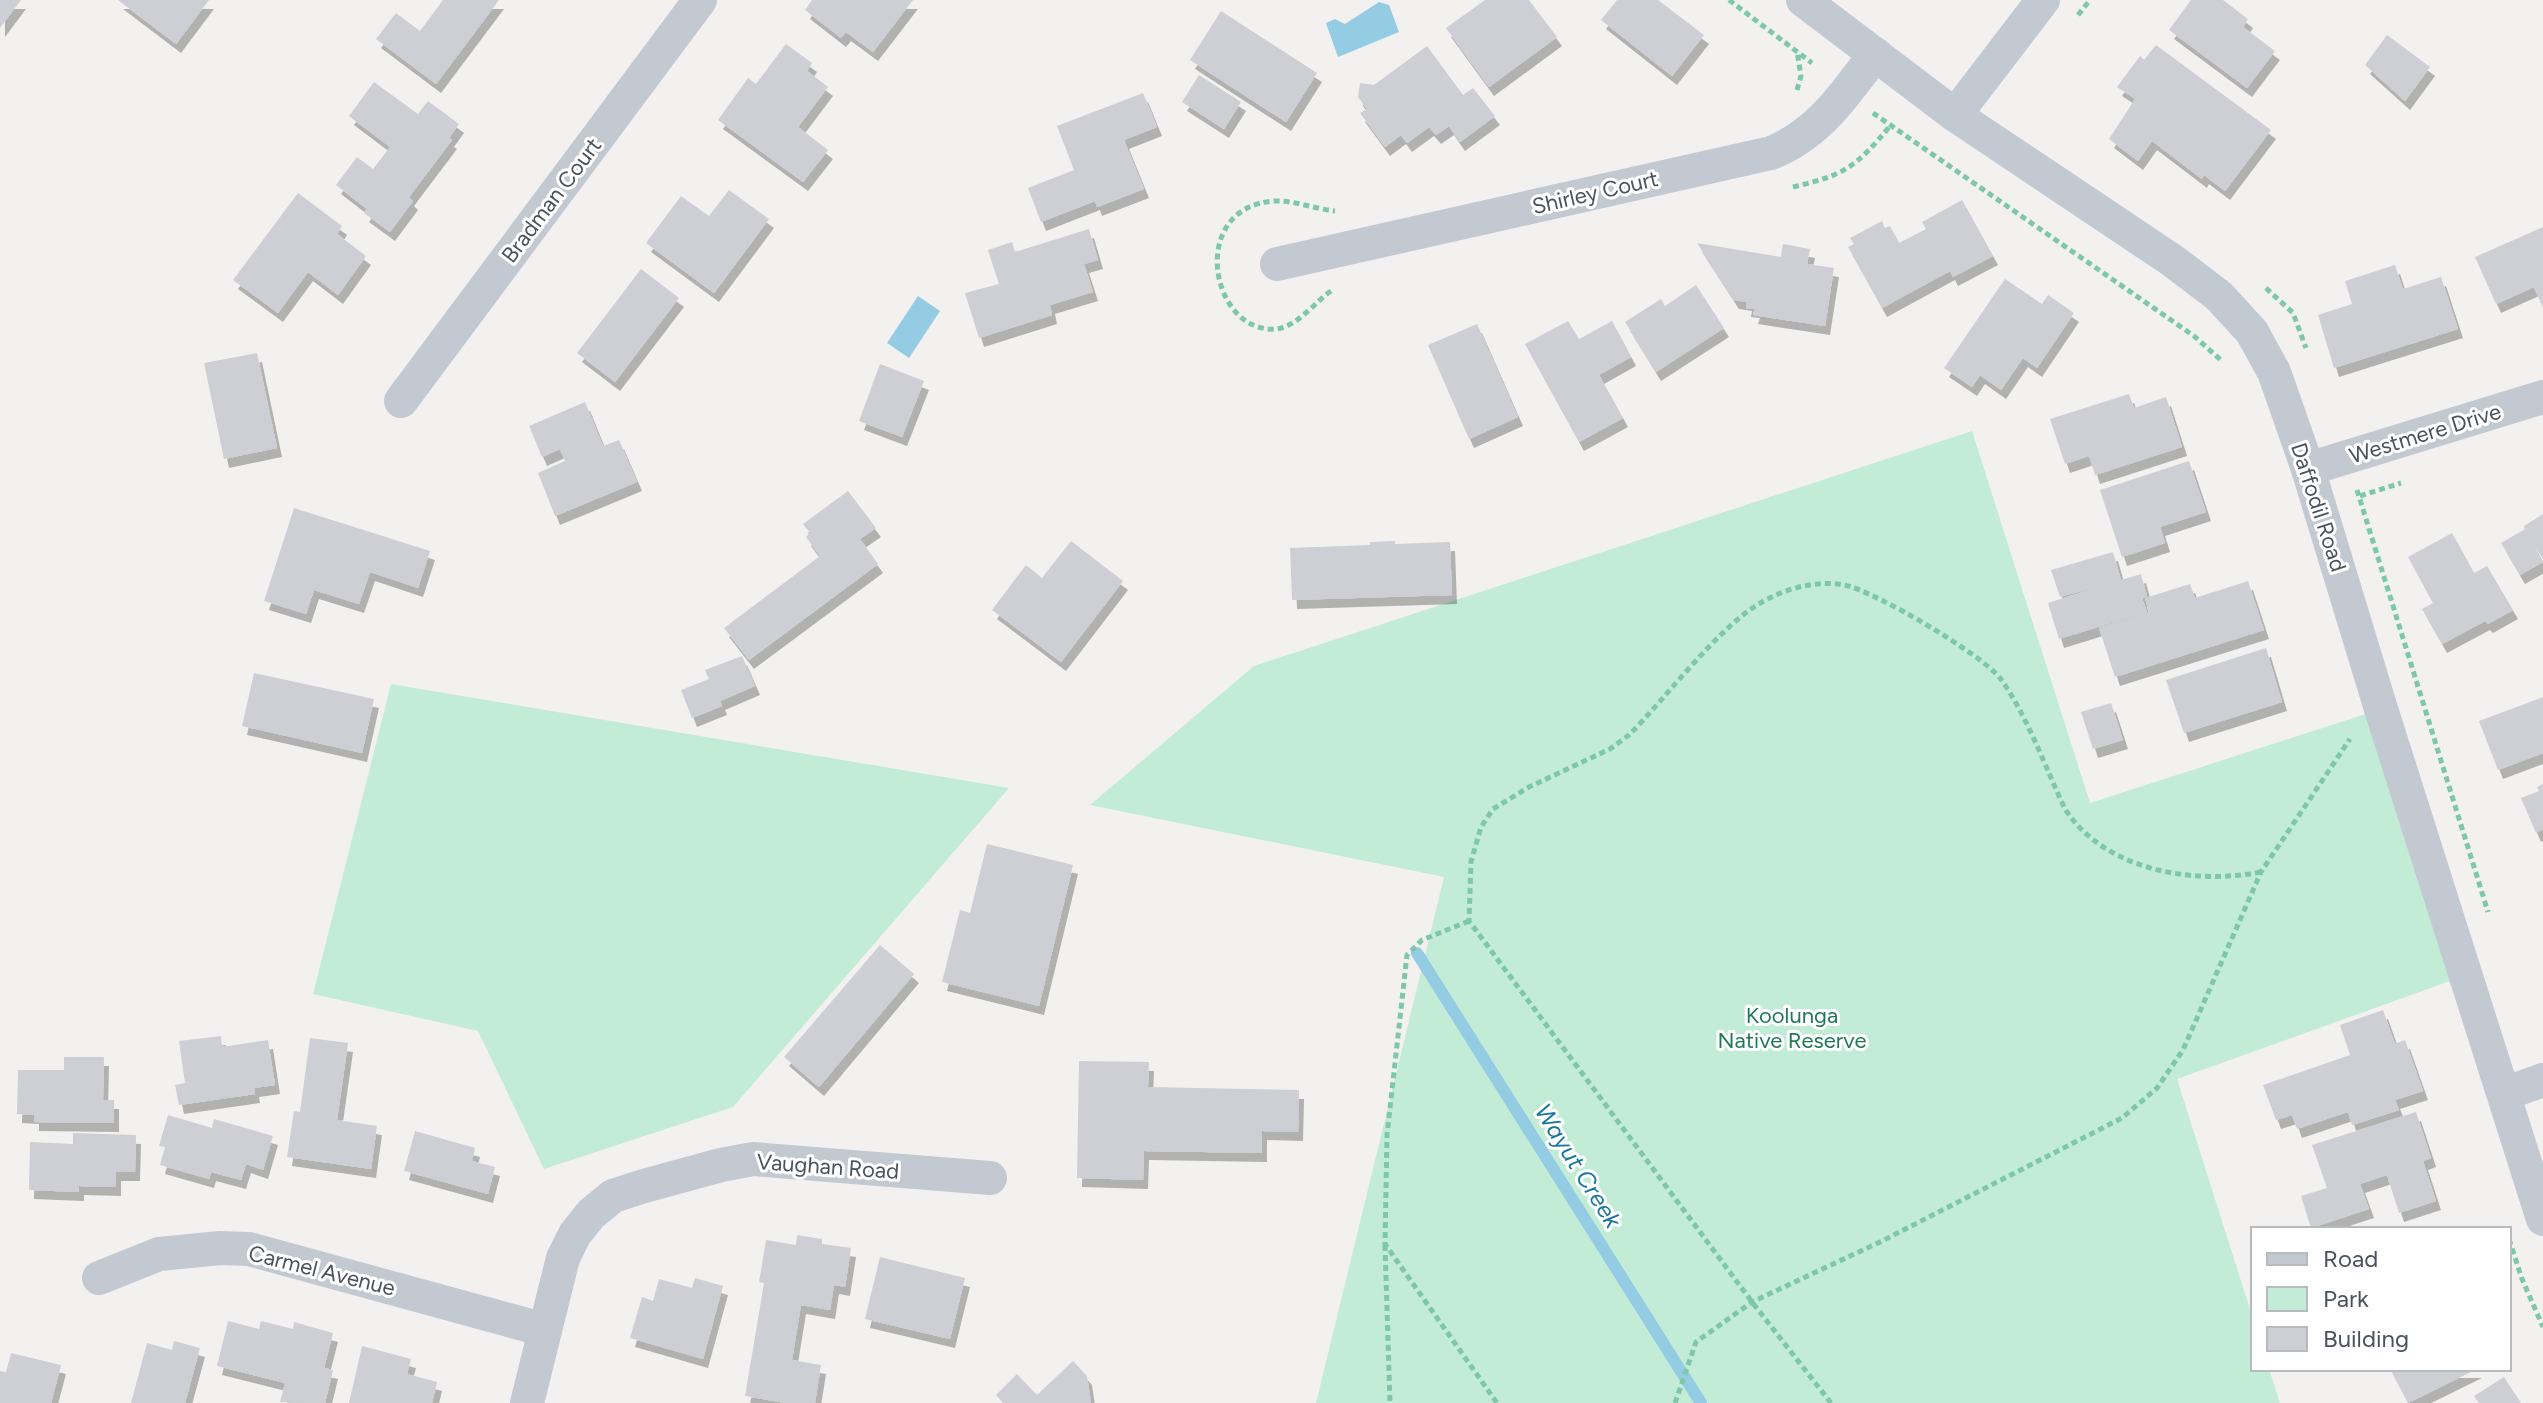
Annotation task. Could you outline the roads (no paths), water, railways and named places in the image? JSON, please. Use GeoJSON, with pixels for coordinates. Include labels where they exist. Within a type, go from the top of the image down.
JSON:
{"type":"FeatureCollection","features":[{"type":"Feature","properties":{"kind":"street","name":"Bradman Court"},"geometry":{"type":"LineString","coordinates":[[401,401],[700,0]]}},
{"type":"Feature","properties":{"kind":"street","name":"Daffodil Road"},"geometry":{"type":"LineString","coordinates":[[1803,0],[1955,115],[2173,261],[2219,296],[2252,332],[2274,372],[2308,469],[2543,1219]]}},
{"type":"Feature","properties":{"kind":"street"},"geometry":{"type":"LineString","coordinates":[[1955,115],[2043,0]]}},
{"type":"Feature","properties":{"kind":"street","name":"Shirley Court"},"geometry":{"type":"LineString","coordinates":[[1277,264],[1771,153],[1790,146],[1819,125],[1875,54]]}},
{"type":"Feature","properties":{"kind":"street","name":"Westmere Drive"},"geometry":{"type":"LineString","coordinates":[[2308,469],[2543,397]]}},
{"type":"Feature","properties":{"kind":"street"},"geometry":{"type":"LineString","coordinates":[[2504,1094],[2543,1080]]}},
{"type":"Feature","properties":{"kind":"street","name":"Vaughan Road"},"geometry":{"type":"LineString","coordinates":[[527,1403],[563,1258],[575,1234],[591,1214],[613,1196],[753,1159],[990,1178]]}},
{"type":"Feature","properties":{"kind":"street","name":"Carmel Avenue"},"geometry":{"type":"LineString","coordinates":[[99,1278],[159,1254],[220,1248],[249,1249],[545,1330]]}},
{"type":"Feature","properties":{"kind":"water"},"geometry":{"type":"Polygon","coordinates":[[[1379,2],[1389,5],[1399,32],[1338,57],[1326,23],[1335,19],[1345,24],[1379,2]]]}},
{"type":"Feature","properties":{"kind":"water"},"geometry":{"type":"Polygon","coordinates":[[[918,296],[940,311],[909,358],[887,343],[918,296]]]}},
{"type":"Feature","properties":{"kind":"waterway","name":"Wayut Creek"},"geometry":{"type":"LineString","coordinates":[[1417,953],[1701,1403]]}},
{"type":"Feature","properties":{"kind":"park label","name":"Koolunga Native Reserve"},"geometry":{"type":"Point","coordinates":[1792,1028]}}]}
